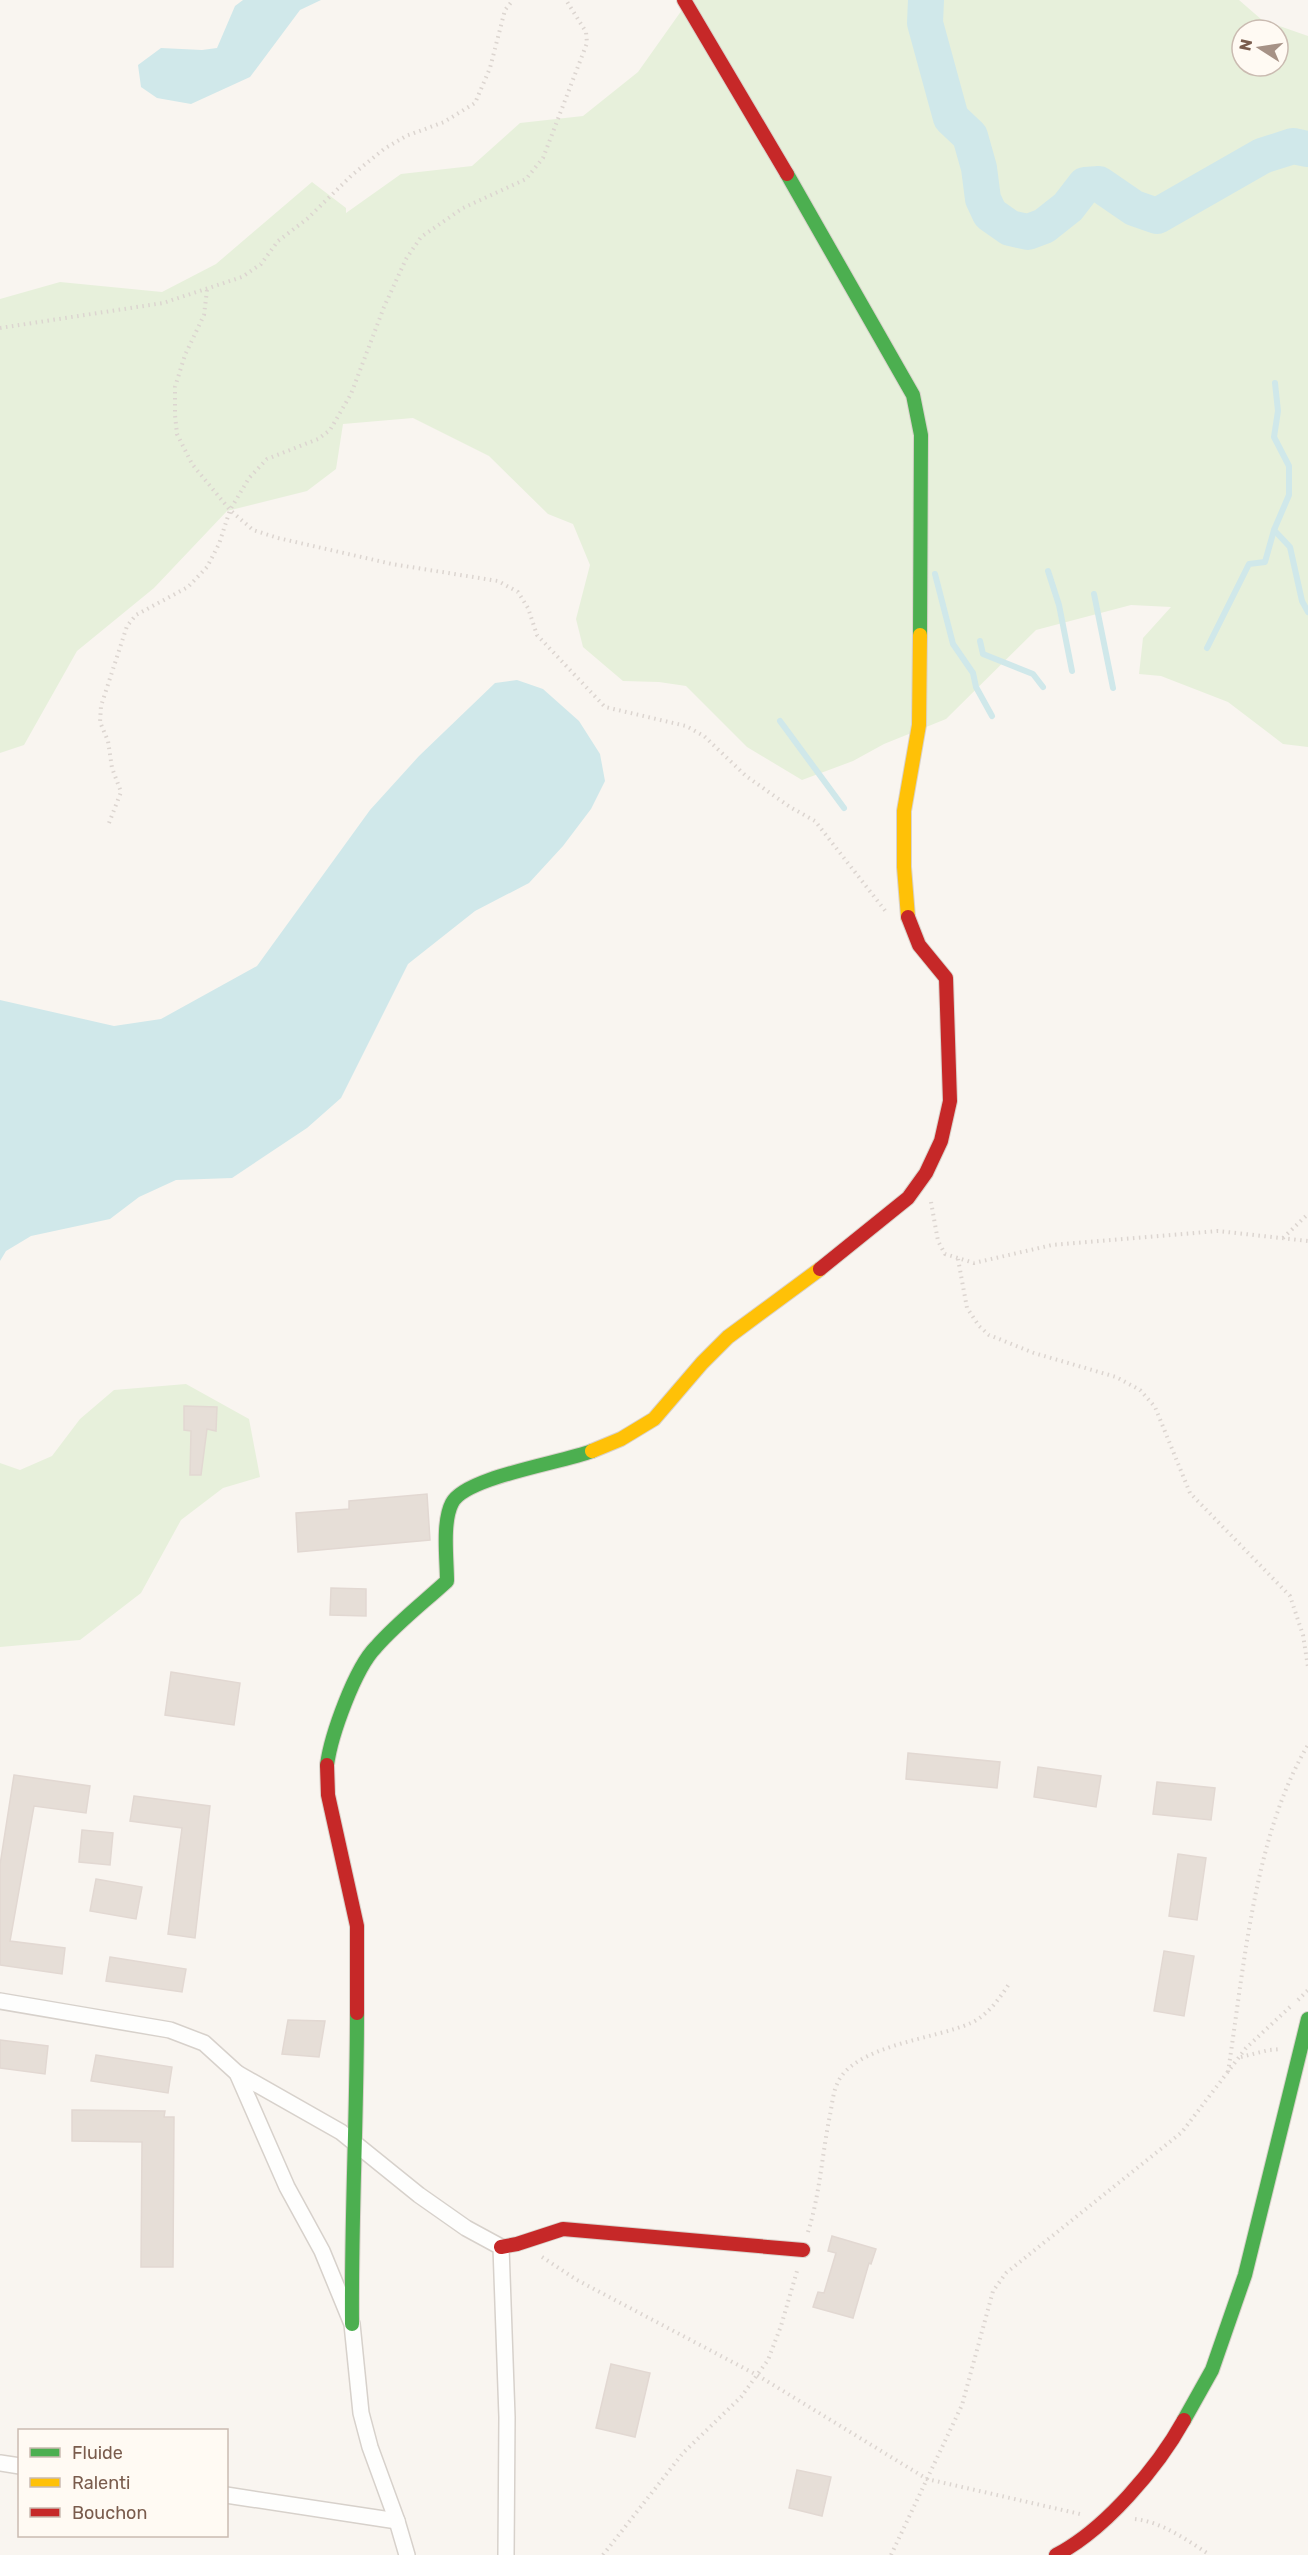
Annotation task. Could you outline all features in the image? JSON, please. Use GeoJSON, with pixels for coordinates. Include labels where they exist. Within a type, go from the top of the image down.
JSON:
{"type":"FeatureCollection","features":[{"type":"Feature","properties":{"kind":"street"},"geometry":{"type":"LineString","coordinates":[[407,2555],[370,2447],[361,2413],[352,2324],[351,2225],[357,2080],[357,1926],[328,1795],[327,1763],[340,1720],[355,1681],[374,1648],[447,1581],[447,1517],[457,1495],[472,1486],[497,1477],[573,1458],[621,1439],[654,1419],[728,1337],[795,1289],[908,1198],[926,1173],[941,1141],[950,1101],[946,978],[919,945],[908,921],[904,867],[904,811],[919,725],[921,435],[913,395],[788,175],[684,0]]}},
{"type":"Feature","properties":{"kind":"street"},"geometry":{"type":"LineString","coordinates":[[0,2001],[170,2030],[204,2043],[237,2073],[354,2140],[419,2195],[466,2228],[501,2247],[522,2243],[551,2230],[563,2229],[803,2250]]}},
{"type":"Feature","properties":{"kind":"street"},"geometry":{"type":"LineString","coordinates":[[1056,2555],[1072,2547],[1126,2499],[1170,2445],[1212,2370],[1245,2275],[1308,2019]]}},
{"type":"Feature","properties":{"kind":"street"},"geometry":{"type":"LineString","coordinates":[[237,2073],[287,2187],[322,2251],[352,2324]]}},
{"type":"Feature","properties":{"kind":"street"},"geometry":{"type":"LineString","coordinates":[[501,2247],[507,2417],[506,2555]]}},
{"type":"Feature","properties":{"kind":"street"},"geometry":{"type":"LineString","coordinates":[[0,2463],[18,2466]]}},
{"type":"Feature","properties":{"kind":"street"},"geometry":{"type":"LineString","coordinates":[[228,2495],[397,2521]]}},
{"type":"Feature","properties":{"kind":"path"},"geometry":{"type":"LineString","coordinates":[[0,328],[163,303],[242,277],[261,264],[278,241],[307,219],[352,175],[384,149],[406,136],[444,122],[475,103],[490,68],[505,10],[513,0]]}},
{"type":"Feature","properties":{"kind":"path"},"geometry":{"type":"LineString","coordinates":[[110,823],[121,792],[112,768],[108,741],[100,722],[101,706],[127,626],[136,615],[189,587],[207,567],[219,544],[230,510],[249,478],[267,459],[318,439],[330,430],[351,394],[384,307],[406,258],[421,237],[463,208],[526,179],[543,158],[587,43],[586,32],[566,0]]}},
{"type":"Feature","properties":{"kind":"path"},"geometry":{"type":"LineString","coordinates":[[207,290],[204,315],[185,355],[175,387],[175,415],[177,434],[192,464],[230,510],[253,530],[278,538],[392,564],[498,581],[518,592],[528,608],[537,635],[605,707],[686,726],[704,736],[746,776],[790,807],[815,820],[892,920]]}},
{"type":"Feature","properties":{"kind":"path"},"geometry":{"type":"LineString","coordinates":[[931,1192],[938,1241],[945,1254],[974,1263],[1052,1245],[1218,1231],[1308,1241]]}},
{"type":"Feature","properties":{"kind":"path"},"geometry":{"type":"LineString","coordinates":[[1283,1238],[1308,1214]]}},
{"type":"Feature","properties":{"kind":"path"},"geometry":{"type":"LineString","coordinates":[[958,1259],[967,1308],[989,1335],[1034,1353],[1116,1377],[1140,1390],[1155,1407],[1191,1493],[1290,1596],[1303,1635],[1308,1667]]}},
{"type":"Feature","properties":{"kind":"path"},"geometry":{"type":"LineString","coordinates":[[1228,2072],[1261,1872],[1275,1815],[1297,1764],[1308,1745]]}},
{"type":"Feature","properties":{"kind":"path"},"geometry":{"type":"LineString","coordinates":[[891,2555],[962,2405],[993,2291],[1015,2266],[1182,2132],[1239,2057],[1308,1990]]}},
{"type":"Feature","properties":{"kind":"path"},"geometry":{"type":"LineString","coordinates":[[1239,2057],[1269,2050],[1299,2049]]}},
{"type":"Feature","properties":{"kind":"path"},"geometry":{"type":"LineString","coordinates":[[522,2243],[577,2280],[757,2375],[927,2479],[1104,2519],[1148,2521],[1188,2540],[1210,2555]]}},
{"type":"Feature","properties":{"kind":"green space"},"geometry":{"type":"Polygon","coordinates":[[[689,0],[1239,0],[1260,18],[1230,18],[1230,78],[1290,78],[1290,30],[1308,36],[1308,747],[1283,744],[1228,702],[1161,676],[1139,674],[1143,638],[1171,607],[1131,605],[1036,630],[946,719],[884,744],[853,761],[802,780],[747,747],[686,686],[659,682],[623,681],[583,647],[576,619],[590,565],[573,524],[548,514],[489,456],[413,418],[343,424],[336,469],[307,491],[227,511],[154,588],[77,651],[24,745],[0,753],[0,299],[60,282],[162,292],[216,264],[312,182],[346,208],[346,213],[401,174],[472,166],[520,123],[583,116],[638,72],[689,0]]]}},
{"type":"Feature","properties":{"kind":"green space"},"geometry":{"type":"Polygon","coordinates":[[[186,1384],[249,1419],[260,1477],[223,1488],[181,1520],[141,1593],[80,1640],[0,1647],[0,1463],[20,1470],[52,1456],[80,1419],[114,1390],[186,1384]]]}},
{"type":"Feature","properties":{"kind":"water"},"geometry":{"type":"Polygon","coordinates":[[[243,0],[321,0],[300,10],[250,77],[191,104],[157,98],[141,87],[138,65],[161,48],[202,50],[217,48],[235,6],[243,0]]]}},
{"type":"Feature","properties":{"kind":"water"},"geometry":{"type":"Polygon","coordinates":[[[517,680],[543,689],[579,721],[600,754],[605,781],[591,809],[563,846],[529,883],[475,911],[408,964],[341,1098],[307,1128],[232,1178],[176,1180],[139,1197],[110,1219],[31,1236],[6,1251],[0,1261],[0,1000],[114,1026],[161,1019],[257,966],[370,810],[419,756],[495,683],[517,680]]]}},
{"type":"Feature","properties":{"kind":"building"},"geometry":{"type":"Polygon","coordinates":[[[184,1406],[217,1407],[216,1431],[207,1429],[201,1475],[190,1475],[191,1431],[184,1430],[184,1406]]]}},
{"type":"Feature","properties":{"kind":"building"},"geometry":{"type":"Polygon","coordinates":[[[427,1494],[430,1540],[298,1552],[296,1513],[349,1509],[349,1501],[427,1494]]]}},
{"type":"Feature","properties":{"kind":"building"},"geometry":{"type":"Polygon","coordinates":[[[331,1588],[366,1589],[366,1616],[330,1615],[331,1588]]]}},
{"type":"Feature","properties":{"kind":"building"},"geometry":{"type":"Polygon","coordinates":[[[171,1672],[240,1683],[234,1725],[165,1715],[171,1672]]]}},
{"type":"Feature","properties":{"kind":"building"},"geometry":{"type":"Polygon","coordinates":[[[908,1753],[1000,1762],[997,1788],[906,1779],[908,1753]]]}},
{"type":"Feature","properties":{"kind":"building"},"geometry":{"type":"Polygon","coordinates":[[[1038,1767],[1101,1776],[1096,1807],[1034,1797],[1038,1767]]]}},
{"type":"Feature","properties":{"kind":"building"},"geometry":{"type":"Polygon","coordinates":[[[14,1775],[90,1786],[86,1813],[34,1806],[10,1941],[65,1948],[62,1974],[0,1965],[0,1865],[14,1775]]]}},
{"type":"Feature","properties":{"kind":"building"},"geometry":{"type":"Polygon","coordinates":[[[1157,1782],[1215,1788],[1211,1820],[1153,1814],[1157,1782]]]}},
{"type":"Feature","properties":{"kind":"building"},"geometry":{"type":"Polygon","coordinates":[[[134,1796],[210,1806],[195,1938],[168,1934],[182,1828],[130,1821],[134,1796]]]}},
{"type":"Feature","properties":{"kind":"building"},"geometry":{"type":"Polygon","coordinates":[[[82,1830],[113,1833],[110,1865],[79,1862],[82,1830]]]}},
{"type":"Feature","properties":{"kind":"building"},"geometry":{"type":"Polygon","coordinates":[[[1178,1854],[1206,1858],[1197,1920],[1169,1916],[1178,1854]]]}},
{"type":"Feature","properties":{"kind":"building"},"geometry":{"type":"Polygon","coordinates":[[[96,1879],[142,1887],[136,1919],[90,1911],[96,1879]]]}},
{"type":"Feature","properties":{"kind":"building"},"geometry":{"type":"Polygon","coordinates":[[[1164,1951],[1194,1956],[1184,2016],[1154,2011],[1164,1951]]]}},
{"type":"Feature","properties":{"kind":"building"},"geometry":{"type":"Polygon","coordinates":[[[110,1957],[186,1969],[182,1992],[106,1981],[110,1957]]]}},
{"type":"Feature","properties":{"kind":"building"},"geometry":{"type":"Polygon","coordinates":[[[288,2020],[325,2021],[319,2057],[282,2054],[288,2020]]]}},
{"type":"Feature","properties":{"kind":"building"},"geometry":{"type":"Polygon","coordinates":[[[0,2040],[48,2046],[45,2074],[0,2068],[0,2040]]]}},
{"type":"Feature","properties":{"kind":"building"},"geometry":{"type":"Polygon","coordinates":[[[96,2055],[172,2067],[168,2093],[91,2081],[96,2055]]]}},
{"type":"Feature","properties":{"kind":"building"},"geometry":{"type":"Polygon","coordinates":[[[72,2110],[165,2111],[164,2117],[174,2117],[173,2267],[141,2267],[142,2142],[72,2141],[72,2110]]]}},
{"type":"Feature","properties":{"kind":"building"},"geometry":{"type":"Polygon","coordinates":[[[832,2236],[876,2249],[871,2264],[869,2263],[853,2318],[813,2307],[818,2292],[824,2293],[836,2253],[828,2251],[832,2236]]]}},
{"type":"Feature","properties":{"kind":"building"},"geometry":{"type":"Polygon","coordinates":[[[611,2364],[650,2373],[635,2437],[596,2428],[611,2364]]]}},
{"type":"Feature","properties":{"kind":"building"},"geometry":{"type":"Polygon","coordinates":[[[797,2470],[831,2477],[822,2516],[789,2508],[797,2470]]]}},
{"type":"Feature","properties":{"kind":"waterway"},"geometry":{"type":"LineString","coordinates":[[926,0],[925,23],[951,118],[970,136],[979,168],[983,199],[990,214],[1010,228],[1028,232],[1044,226],[1068,207],[1085,185],[1099,184],[1134,208],[1157,216],[1262,156],[1293,146],[1308,149]]}},
{"type":"Feature","properties":{"kind":"waterway"},"geometry":{"type":"LineString","coordinates":[[1275,383],[1278,411],[1274,437],[1289,466],[1289,495],[1274,530],[1290,547],[1302,601],[1308,612]]}},
{"type":"Feature","properties":{"kind":"waterway"},"geometry":{"type":"LineString","coordinates":[[1207,648],[1249,564],[1265,562],[1274,530]]}},
{"type":"Feature","properties":{"kind":"waterway"},"geometry":{"type":"LineString","coordinates":[[1048,571],[1059,605],[1072,671]]}},
{"type":"Feature","properties":{"kind":"waterway"},"geometry":{"type":"LineString","coordinates":[[935,574],[953,644],[973,673],[976,687],[992,716]]}},
{"type":"Feature","properties":{"kind":"waterway"},"geometry":{"type":"LineString","coordinates":[[1094,594],[1113,688]]}},
{"type":"Feature","properties":{"kind":"waterway"},"geometry":{"type":"LineString","coordinates":[[980,641],[983,654],[1033,674],[1043,687]]}},
{"type":"Feature","properties":{"kind":"waterway"},"geometry":{"type":"LineString","coordinates":[[780,721],[844,808]]}},
{"type":"Feature","properties":{"kind":"traffic: fast"},"geometry":{"type":"LineString","coordinates":[[787,174],[913,395],[921,435],[920,635]]}},
{"type":"Feature","properties":{"kind":"traffic: fast"},"geometry":{"type":"LineString","coordinates":[[327,1765],[333,1737],[345,1703],[368,1657],[393,1630],[447,1581],[446,1530],[452,1503],[460,1494],[494,1478],[592,1451]]}},
{"type":"Feature","properties":{"kind":"traffic: fast"},"geometry":{"type":"LineString","coordinates":[[352,2324],[357,2013]]}},
{"type":"Feature","properties":{"kind":"traffic: fast"},"geometry":{"type":"LineString","coordinates":[[1184,2420],[1212,2370],[1245,2275],[1308,2019]]}},
{"type":"Feature","properties":{"kind":"traffic: slow"},"geometry":{"type":"LineString","coordinates":[[908,917],[904,867],[904,811],[919,725],[920,635]]}},
{"type":"Feature","properties":{"kind":"traffic: slow"},"geometry":{"type":"LineString","coordinates":[[592,1451],[621,1439],[654,1419],[702,1363],[728,1337],[820,1269]]}},
{"type":"Feature","properties":{"kind":"traffic: jam"},"geometry":{"type":"LineString","coordinates":[[684,0],[787,174]]}},
{"type":"Feature","properties":{"kind":"traffic: jam"},"geometry":{"type":"LineString","coordinates":[[820,1269],[908,1198],[926,1173],[941,1141],[950,1101],[946,978],[919,945],[908,917]]}},
{"type":"Feature","properties":{"kind":"traffic: jam"},"geometry":{"type":"LineString","coordinates":[[327,1765],[328,1795],[357,1926],[357,2013]]}},
{"type":"Feature","properties":{"kind":"traffic: jam"},"geometry":{"type":"LineString","coordinates":[[501,2247],[563,2229],[803,2250]]}},
{"type":"Feature","properties":{"kind":"traffic: jam"},"geometry":{"type":"LineString","coordinates":[[1056,2555],[1093,2530],[1129,2496],[1160,2457],[1184,2420]]}}]}
